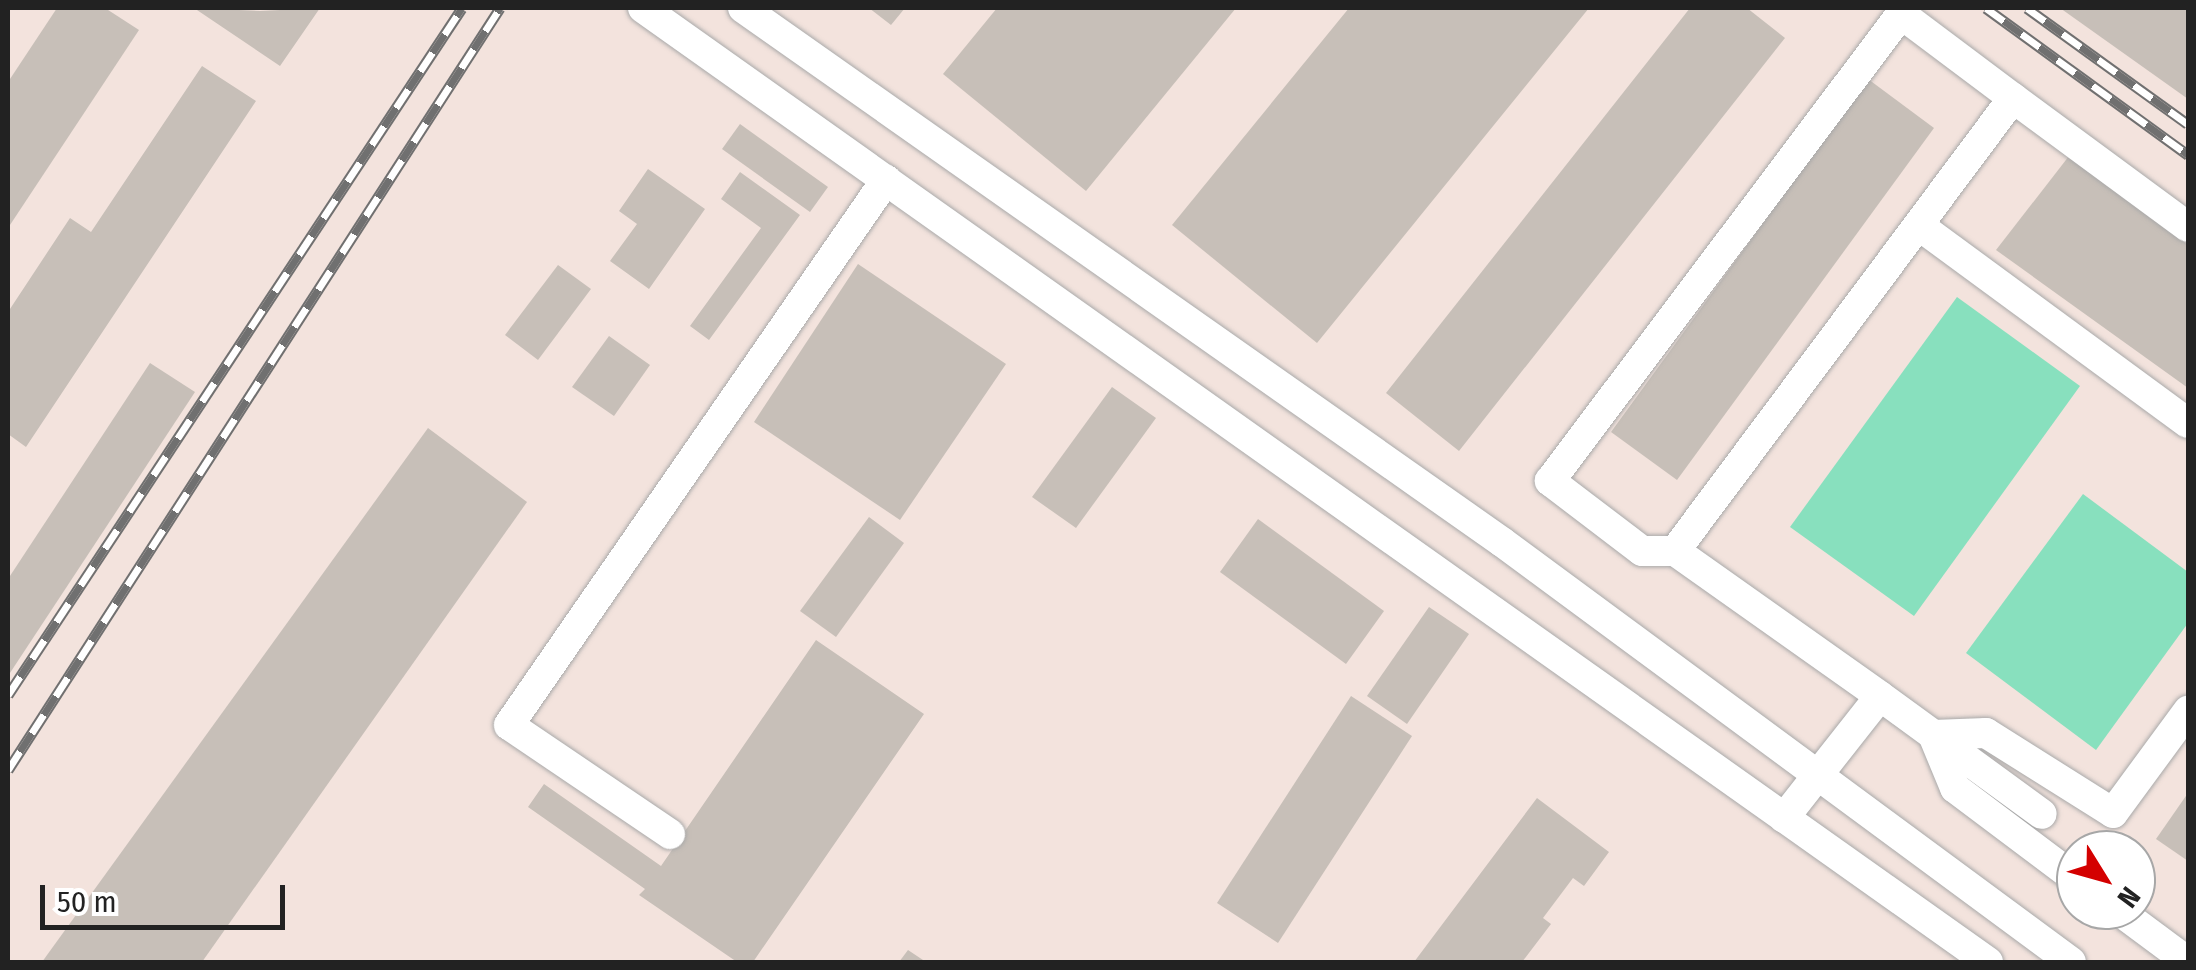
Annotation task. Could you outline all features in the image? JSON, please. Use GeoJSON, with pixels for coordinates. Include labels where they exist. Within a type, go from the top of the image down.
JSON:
{"type":"FeatureCollection","features":[{"type":"Feature","properties":{"kind":"street"},"geometry":{"type":"LineString","coordinates":[[643,8],[1988,962]]}},
{"type":"Feature","properties":{"kind":"street"},"geometry":{"type":"LineString","coordinates":[[743,8],[1486,531],[2071,962]]}},
{"type":"Feature","properties":{"kind":"street"},"geometry":{"type":"LineString","coordinates":[[2042,814],[1676,551],[1642,550],[1550,481],[1901,14],[2188,226]]}},
{"type":"Feature","properties":{"kind":"street"},"geometry":{"type":"LineString","coordinates":[[1676,551],[1921,227],[2013,98]]}},
{"type":"Feature","properties":{"kind":"street"},"geometry":{"type":"LineString","coordinates":[[670,834],[509,725],[886,180]]}},
{"type":"Feature","properties":{"kind":"street"},"geometry":{"type":"LineString","coordinates":[[1921,227],[2188,423]]}},
{"type":"Feature","properties":{"kind":"street"},"geometry":{"type":"LineString","coordinates":[[1784,818],[1880,696]]}},
{"type":"Feature","properties":{"kind":"street"},"geometry":{"type":"LineString","coordinates":[[1933,735],[1986,733],[2113,813],[2188,711]]}},
{"type":"Feature","properties":{"kind":"street"},"geometry":{"type":"LineString","coordinates":[[1933,735],[1954,788],[2056,864]]}},
{"type":"Feature","properties":{"kind":"street"},"geometry":{"type":"LineString","coordinates":[[2145,930],[2188,962]]}},
{"type":"Feature","properties":{"kind":"shaded area"},"geometry":{"type":"Polygon","coordinates":[[[8,8],[2188,8],[2188,962],[8,962],[8,8]]]}},
{"type":"Feature","properties":{"kind":"green space"},"geometry":{"type":"Polygon","coordinates":[[[1957,297],[2080,386],[1914,616],[1790,527],[1957,297]]]}},
{"type":"Feature","properties":{"kind":"green space"},"geometry":{"type":"Polygon","coordinates":[[[2083,494],[2188,572],[2188,623],[2096,750],[1966,653],[2083,494]]]}},
{"type":"Feature","properties":{"kind":"building"},"geometry":{"type":"Polygon","coordinates":[[[57,8],[105,8],[139,30],[8,228],[8,82],[57,8]]]}},
{"type":"Feature","properties":{"kind":"building"},"geometry":{"type":"Polygon","coordinates":[[[194,8],[260,11],[320,8],[280,66],[194,8]]]}},
{"type":"Feature","properties":{"kind":"building"},"geometry":{"type":"Polygon","coordinates":[[[869,8],[905,8],[891,25],[869,8]]]}},
{"type":"Feature","properties":{"kind":"building"},"geometry":{"type":"Polygon","coordinates":[[[997,8],[1236,8],[1086,191],[943,74],[997,8]]]}},
{"type":"Feature","properties":{"kind":"building"},"geometry":{"type":"Polygon","coordinates":[[[1349,8],[1589,8],[1317,343],[1172,225],[1349,8]]]}},
{"type":"Feature","properties":{"kind":"building"},"geometry":{"type":"Polygon","coordinates":[[[1690,8],[1747,8],[1785,38],[1459,451],[1386,393],[1690,8]]]}},
{"type":"Feature","properties":{"kind":"building"},"geometry":{"type":"Polygon","coordinates":[[[2060,8],[2188,8],[2188,99],[2060,8]]]}},
{"type":"Feature","properties":{"kind":"building"},"geometry":{"type":"Polygon","coordinates":[[[202,66],[256,101],[26,447],[8,434],[8,312],[70,218],[91,232],[202,66]]]}},
{"type":"Feature","properties":{"kind":"building"},"geometry":{"type":"Polygon","coordinates":[[[1868,79],[1934,128],[1677,480],[1611,432],[1868,79]]]}},
{"type":"Feature","properties":{"kind":"building"},"geometry":{"type":"Polygon","coordinates":[[[740,124],[828,187],[810,212],[722,149],[740,124]]]}},
{"type":"Feature","properties":{"kind":"building"},"geometry":{"type":"Polygon","coordinates":[[[2069,156],[2188,245],[2188,388],[1996,250],[2069,156]]]}},
{"type":"Feature","properties":{"kind":"building"},"geometry":{"type":"Polygon","coordinates":[[[648,169],[705,209],[649,289],[610,261],[637,224],[619,211],[648,169]]]}},
{"type":"Feature","properties":{"kind":"building"},"geometry":{"type":"Polygon","coordinates":[[[740,172],[800,215],[709,340],[690,326],[761,228],[721,199],[740,172]]]}},
{"type":"Feature","properties":{"kind":"building"},"geometry":{"type":"Polygon","coordinates":[[[858,264],[1006,364],[900,520],[754,422],[858,264]]]}},
{"type":"Feature","properties":{"kind":"building"},"geometry":{"type":"Polygon","coordinates":[[[558,265],[591,289],[538,360],[505,335],[558,265]]]}},
{"type":"Feature","properties":{"kind":"building"},"geometry":{"type":"Polygon","coordinates":[[[609,336],[650,365],[614,416],[572,387],[609,336]]]}},
{"type":"Feature","properties":{"kind":"building"},"geometry":{"type":"Polygon","coordinates":[[[150,363],[195,392],[8,676],[8,579],[150,363]]]}},
{"type":"Feature","properties":{"kind":"building"},"geometry":{"type":"Polygon","coordinates":[[[1112,387],[1156,418],[1076,528],[1032,497],[1112,387]]]}},
{"type":"Feature","properties":{"kind":"building"},"geometry":{"type":"Polygon","coordinates":[[[428,428],[527,502],[202,962],[42,962],[428,428]]]}},
{"type":"Feature","properties":{"kind":"building"},"geometry":{"type":"Polygon","coordinates":[[[869,517],[904,543],[836,637],[800,611],[869,517]]]}},
{"type":"Feature","properties":{"kind":"building"},"geometry":{"type":"Polygon","coordinates":[[[1258,519],[1384,611],[1346,664],[1220,572],[1258,519]]]}},
{"type":"Feature","properties":{"kind":"building"},"geometry":{"type":"Polygon","coordinates":[[[1429,607],[1469,634],[1407,724],[1367,696],[1429,607]]]}},
{"type":"Feature","properties":{"kind":"building"},"geometry":{"type":"Polygon","coordinates":[[[816,640],[924,714],[753,962],[737,962],[639,895],[645,889],[528,807],[544,784],[661,866],[816,640]]]}},
{"type":"Feature","properties":{"kind":"building"},"geometry":{"type":"Polygon","coordinates":[[[1351,696],[1412,736],[1278,943],[1217,903],[1351,696]]]}},
{"type":"Feature","properties":{"kind":"building"},"geometry":{"type":"Polygon","coordinates":[[[2188,793],[2188,861],[2156,839],[2188,793]]]}},
{"type":"Feature","properties":{"kind":"building"},"geometry":{"type":"Polygon","coordinates":[[[1537,798],[1609,852],[1584,886],[1573,878],[1543,918],[1551,924],[1522,962],[1414,962],[1537,798]]]}},
{"type":"Feature","properties":{"kind":"building"},"geometry":{"type":"Polygon","coordinates":[[[908,950],[926,962],[899,962],[908,950]]]}},
{"type":"Feature","properties":{"kind":"railway"},"geometry":{"type":"LineString","coordinates":[[8,695],[462,8]]}},
{"type":"Feature","properties":{"kind":"railway"},"geometry":{"type":"LineString","coordinates":[[8,770],[500,8]]}},
{"type":"Feature","properties":{"kind":"railway"},"geometry":{"type":"LineString","coordinates":[[1986,8],[2188,155]]}},
{"type":"Feature","properties":{"kind":"railway"},"geometry":{"type":"LineString","coordinates":[[2027,8],[2188,124]]}}]}
